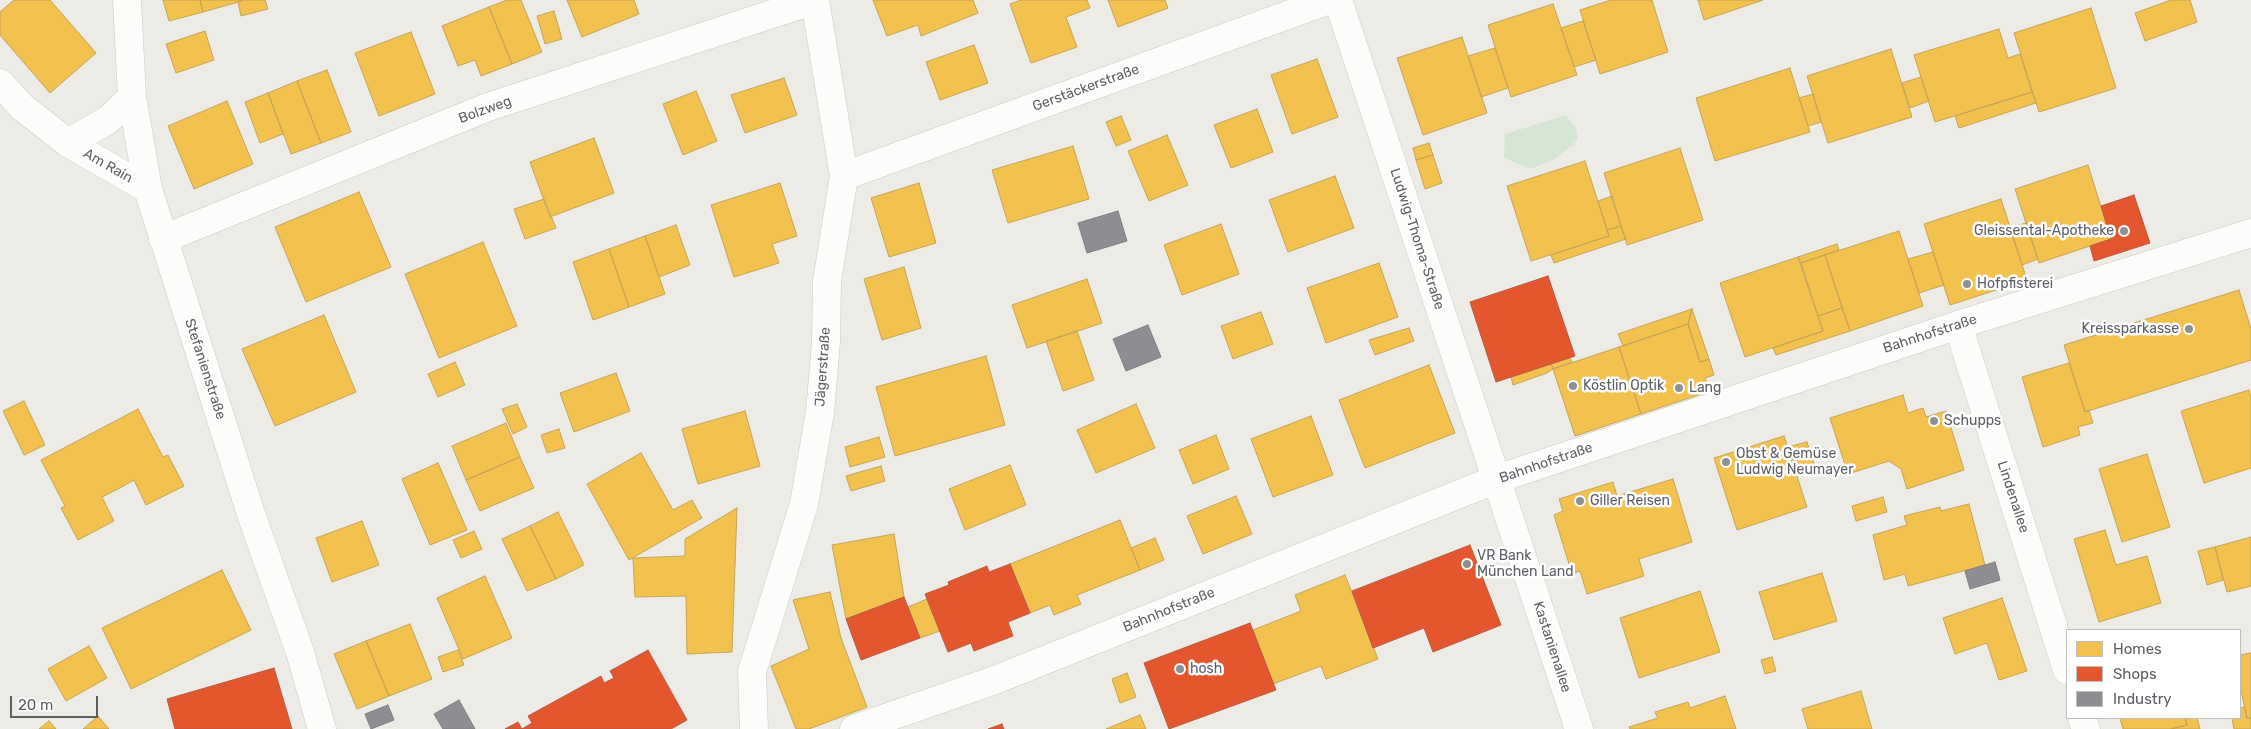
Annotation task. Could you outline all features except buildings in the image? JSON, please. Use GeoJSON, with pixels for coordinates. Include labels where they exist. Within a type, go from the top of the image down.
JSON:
{"type":"FeatureCollection","features":[{"type":"Feature","properties":{"kind":"street","name":"Stefanienstraße"},"geometry":{"type":"LineString","coordinates":[[127,0],[132,97],[148,189],[252,514],[300,652],[322,729]]}},
{"type":"Feature","properties":{"kind":"street","name":"Jägerstraße"},"geometry":{"type":"LineString","coordinates":[[754,729],[752,672],[804,504],[820,412],[826,342],[827,280],[844,176],[815,0]]}},
{"type":"Feature","properties":{"kind":"street","name":"Bolzweg"},"geometry":{"type":"LineString","coordinates":[[163,239],[488,107],[815,0]]}},
{"type":"Feature","properties":{"kind":"street","name":"Gerstäckerstraße"},"geometry":{"type":"LineString","coordinates":[[844,176],[1329,0]]}},
{"type":"Feature","properties":{"kind":"street","name":"Ludwig-Thoma-Straße"},"geometry":{"type":"LineString","coordinates":[[1338,0],[1497,479]]}},
{"type":"Feature","properties":{"kind":"street","name":"Am Rain"},"geometry":{"type":"LineString","coordinates":[[0,83],[22,107],[68,143],[148,189]]}},
{"type":"Feature","properties":{"kind":"street","name":"Am Rain"},"geometry":{"type":"LineString","coordinates":[[68,143],[108,120],[132,97]]}},
{"type":"Feature","properties":{"kind":"street","name":"Bahnhofstraße"},"geometry":{"type":"LineString","coordinates":[[854,729],[995,680],[1497,479],[1958,325],[2251,234]]}},
{"type":"Feature","properties":{"kind":"street","name":"Lindenallee"},"geometry":{"type":"LineString","coordinates":[[1958,325],[2066,667]]}},
{"type":"Feature","properties":{"kind":"street","name":"Kastanienallee"},"geometry":{"type":"LineString","coordinates":[[1497,479],[1579,729]]}},
{"type":"Feature","properties":{"kind":"green space"},"geometry":{"type":"Polygon","coordinates":[[[1566,115],[1576,128],[1578,140],[1555,159],[1530,169],[1504,158],[1505,134],[1566,115]]]}},
{"type":"Feature","properties":{"kind":"place","name":"Gleissental-Apotheke"},"geometry":{"type":"Point","coordinates":[2124,231]}},
{"type":"Feature","properties":{"kind":"place","name":"Hofpfisterei"},"geometry":{"type":"Point","coordinates":[1967,284]}},
{"type":"Feature","properties":{"kind":"place","name":"Kreissparkasse"},"geometry":{"type":"Point","coordinates":[2189,329]}},
{"type":"Feature","properties":{"kind":"place","name":"Köstlin Optik"},"geometry":{"type":"Point","coordinates":[1573,386]}},
{"type":"Feature","properties":{"kind":"place","name":"Lang"},"geometry":{"type":"Point","coordinates":[1679,388]}},
{"type":"Feature","properties":{"kind":"place","name":"Schupps"},"geometry":{"type":"Point","coordinates":[1934,421]}},
{"type":"Feature","properties":{"kind":"place","name":"Obst & Gemüse Ludwig Neumayer"},"geometry":{"type":"Point","coordinates":[1726,462]}},
{"type":"Feature","properties":{"kind":"place","name":"Giller Reisen"},"geometry":{"type":"Point","coordinates":[1580,501]}},
{"type":"Feature","properties":{"kind":"place","name":"VR Bank München Land"},"geometry":{"type":"Point","coordinates":[1467,564]}},
{"type":"Feature","properties":{"kind":"place","name":"hosh"},"geometry":{"type":"Point","coordinates":[1180,669]}}]}
